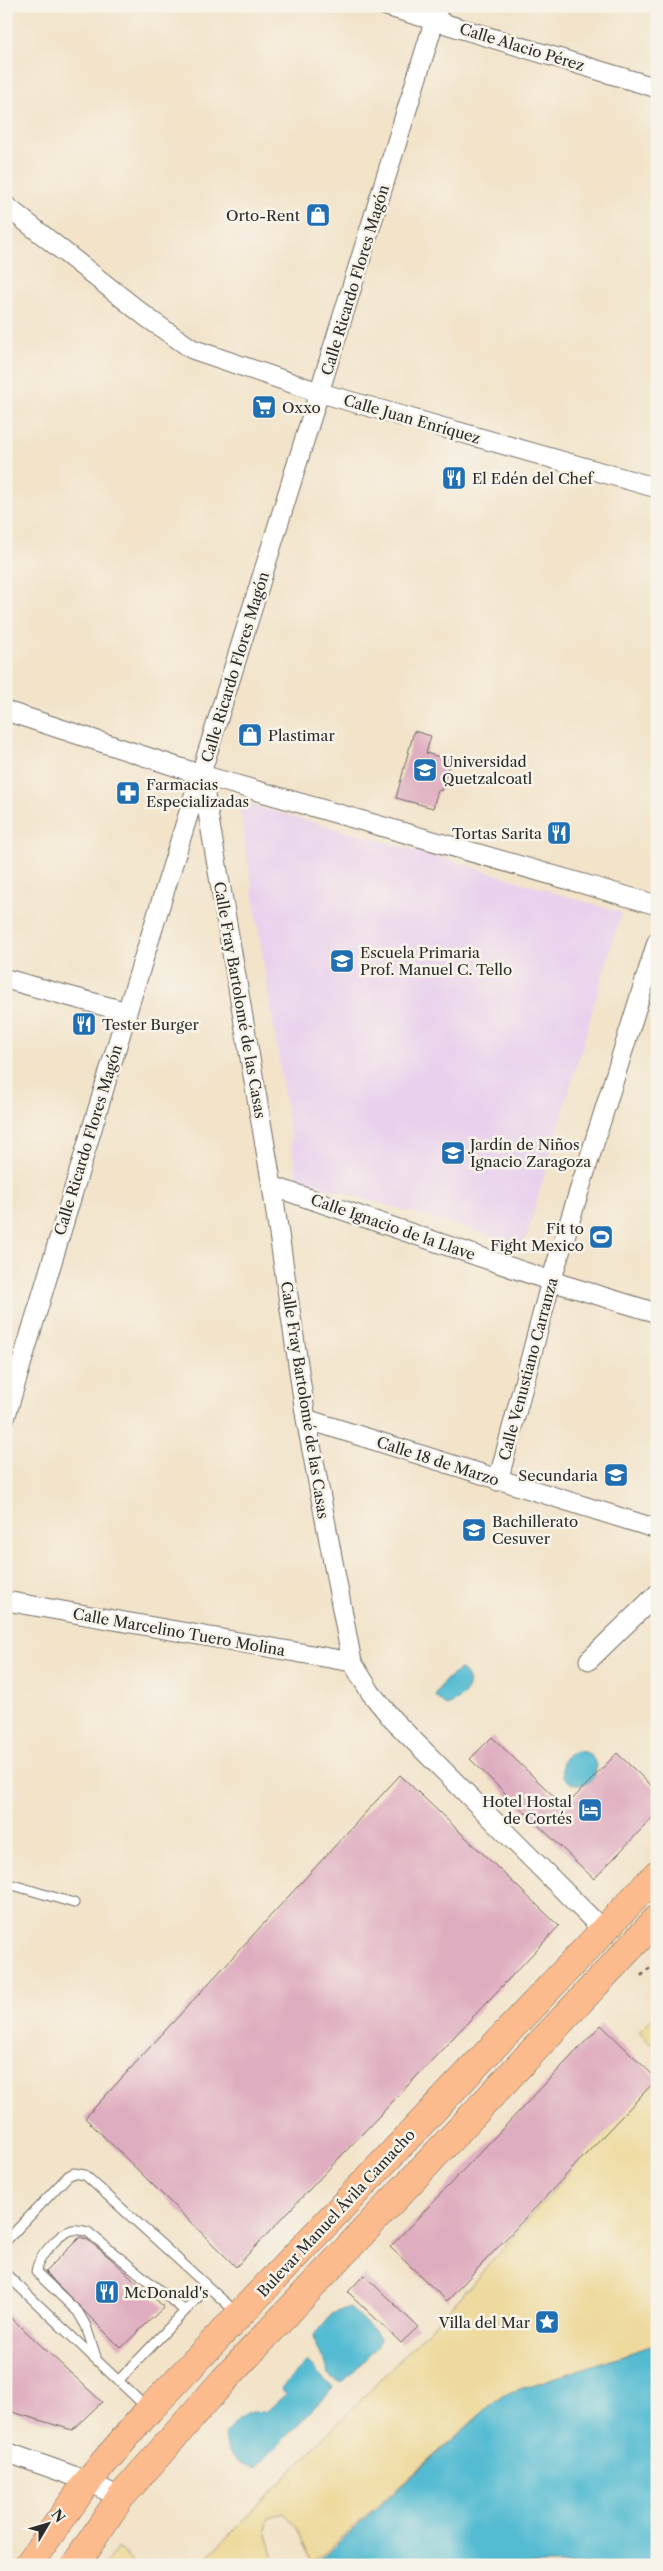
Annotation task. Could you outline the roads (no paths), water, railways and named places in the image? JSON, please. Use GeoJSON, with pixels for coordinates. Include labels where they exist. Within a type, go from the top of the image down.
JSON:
{"type":"FeatureCollection","features":[{"type":"Feature","properties":{"kind":"main road","name":"Bulevar Manuel Ávila Camacho"},"geometry":{"type":"LineString","coordinates":[[28,2565],[88,2481],[150,2410],[657,1874]]}},
{"type":"Feature","properties":{"kind":"main road"},"geometry":{"type":"LineString","coordinates":[[75,2565],[120,2498],[224,2380],[657,1919]]}},
{"type":"Feature","properties":{"kind":"street","name":"Calle Alacio Pérez"},"geometry":{"type":"LineString","coordinates":[[386,6],[437,14],[657,88]]}},
{"type":"Feature","properties":{"kind":"street","name":"Calle Ricardo Flores Magón"},"geometry":{"type":"LineString","coordinates":[[6,1415],[126,1012],[202,775],[437,14]]}},
{"type":"Feature","properties":{"kind":"street","name":"Calle Juan Enríquez"},"geometry":{"type":"LineString","coordinates":[[6,206],[149,319],[192,349],[321,393],[657,488]]}},
{"type":"Feature","properties":{"kind":"street"},"geometry":{"type":"LineString","coordinates":[[6,711],[202,775],[657,905]]}},
{"type":"Feature","properties":{"kind":"street","name":"Calle Fray Bartolomé de las Casas"},"geometry":{"type":"LineString","coordinates":[[202,775],[272,1186],[306,1419],[352,1662],[371,1693],[393,1720],[602,1930]]}},
{"type":"Feature","properties":{"kind":"street","name":"Calle Venustiano Carranza"},"geometry":{"type":"LineString","coordinates":[[498,1481],[551,1281],[657,942]]}},
{"type":"Feature","properties":{"kind":"street"},"geometry":{"type":"LineString","coordinates":[[6,979],[126,1012]]}},
{"type":"Feature","properties":{"kind":"street","name":"Calle Ignacio de la Llave"},"geometry":{"type":"LineString","coordinates":[[272,1186],[551,1281],[657,1313]]}},
{"type":"Feature","properties":{"kind":"street","name":"Calle 18 de Marzo"},"geometry":{"type":"LineString","coordinates":[[306,1419],[498,1481],[657,1529]]}},
{"type":"Feature","properties":{"kind":"street"},"geometry":{"type":"LineString","coordinates":[[589,1660],[657,1594]]}},
{"type":"Feature","properties":{"kind":"street","name":"Calle Marcelino Tuero Molina"},"geometry":{"type":"LineString","coordinates":[[6,1601],[352,1662]]}},
{"type":"Feature","properties":{"kind":"street"},"geometry":{"type":"LineString","coordinates":[[6,2452],[88,2481],[120,2498]]}},
{"type":"Feature","properties":{"kind":"lane"},"geometry":{"type":"LineString","coordinates":[[6,1883],[74,1903]]}},
{"type":"Feature","properties":{"kind":"lane"},"geometry":{"type":"LineString","coordinates":[[6,2241],[68,2176],[80,2173],[240,2316]]}},
{"type":"Feature","properties":{"kind":"lane"},"geometry":{"type":"LineString","coordinates":[[96,2357],[86,2326],[78,2312],[36,2272],[36,2263],[47,2250],[69,2231],[78,2229],[88,2232],[185,2311]]}},
{"type":"Feature","properties":{"kind":"lane"},"geometry":{"type":"LineString","coordinates":[[6,2274],[150,2410]]}},
{"type":"Feature","properties":{"kind":"lane"},"geometry":{"type":"LineString","coordinates":[[119,2380],[208,2287]]}},
{"type":"Feature","properties":{"kind":"water"},"geometry":{"type":"Polygon","coordinates":[[[461,1670],[466,1675],[468,1686],[458,1700],[447,1706],[436,1697],[437,1693],[445,1681],[461,1670]]]}},
{"type":"Feature","properties":{"kind":"water"},"geometry":{"type":"Polygon","coordinates":[[[579,1751],[586,1752],[591,1756],[595,1761],[595,1775],[591,1780],[586,1784],[579,1785],[572,1784],[567,1780],[563,1775],[562,1768],[563,1761],[567,1756],[572,1752],[579,1751]]]}},
{"type":"Feature","properties":{"kind":"water"},"geometry":{"type":"Polygon","coordinates":[[[349,2307],[380,2337],[378,2346],[342,2383],[331,2378],[316,2345],[314,2335],[332,2314],[349,2307]]]}},
{"type":"Feature","properties":{"kind":"water"},"geometry":{"type":"Polygon","coordinates":[[[657,2344],[657,2565],[314,2565],[502,2395],[657,2344]]]}},
{"type":"Feature","properties":{"kind":"water"},"geometry":{"type":"Polygon","coordinates":[[[307,2362],[333,2388],[256,2468],[237,2461],[230,2454],[224,2435],[237,2420],[246,2414],[266,2412],[286,2394],[281,2388],[307,2362]]]}},
{"type":"Feature","properties":{"kind":"place","name":"Orto-Rent"},"geometry":{"type":"Point","coordinates":[318,215]}},
{"type":"Feature","properties":{"kind":"place","name":"Oxxo"},"geometry":{"type":"Point","coordinates":[264,407]}},
{"type":"Feature","properties":{"kind":"place","name":"El Edén del Chef"},"geometry":{"type":"Point","coordinates":[454,478]}},
{"type":"Feature","properties":{"kind":"place","name":"Plastimar"},"geometry":{"type":"Point","coordinates":[250,735]}},
{"type":"Feature","properties":{"kind":"place","name":"Universidad Quetzalcoatl"},"geometry":{"type":"Point","coordinates":[425,770]}},
{"type":"Feature","properties":{"kind":"place","name":"Farmacias Especializadas"},"geometry":{"type":"Point","coordinates":[128,793]}},
{"type":"Feature","properties":{"kind":"place","name":"Tortas Sarita"},"geometry":{"type":"Point","coordinates":[559,833]}},
{"type":"Feature","properties":{"kind":"place","name":"Escuela Primaria Prof. Manuel C. Tello"},"geometry":{"type":"Point","coordinates":[342,961]}},
{"type":"Feature","properties":{"kind":"place","name":"Tester Burger"},"geometry":{"type":"Point","coordinates":[84,1024]}},
{"type":"Feature","properties":{"kind":"place","name":"Jardín de Niños Ignacio Zaragoza"},"geometry":{"type":"Point","coordinates":[453,1153]}},
{"type":"Feature","properties":{"kind":"place","name":"Fit to Fight Mexico"},"geometry":{"type":"Point","coordinates":[601,1237]}},
{"type":"Feature","properties":{"kind":"place","name":"Secundaria"},"geometry":{"type":"Point","coordinates":[616,1475]}},
{"type":"Feature","properties":{"kind":"place","name":"Bachillerato Cesuver"},"geometry":{"type":"Point","coordinates":[474,1530]}},
{"type":"Feature","properties":{"kind":"place","name":"Hotel Hostal de Cortés"},"geometry":{"type":"Point","coordinates":[590,1810]}},
{"type":"Feature","properties":{"kind":"place","name":"McDonald's"},"geometry":{"type":"Point","coordinates":[107,2292]}},
{"type":"Feature","properties":{"kind":"place","name":"Villa del Mar"},"geometry":{"type":"Point","coordinates":[547,2322]}}]}
